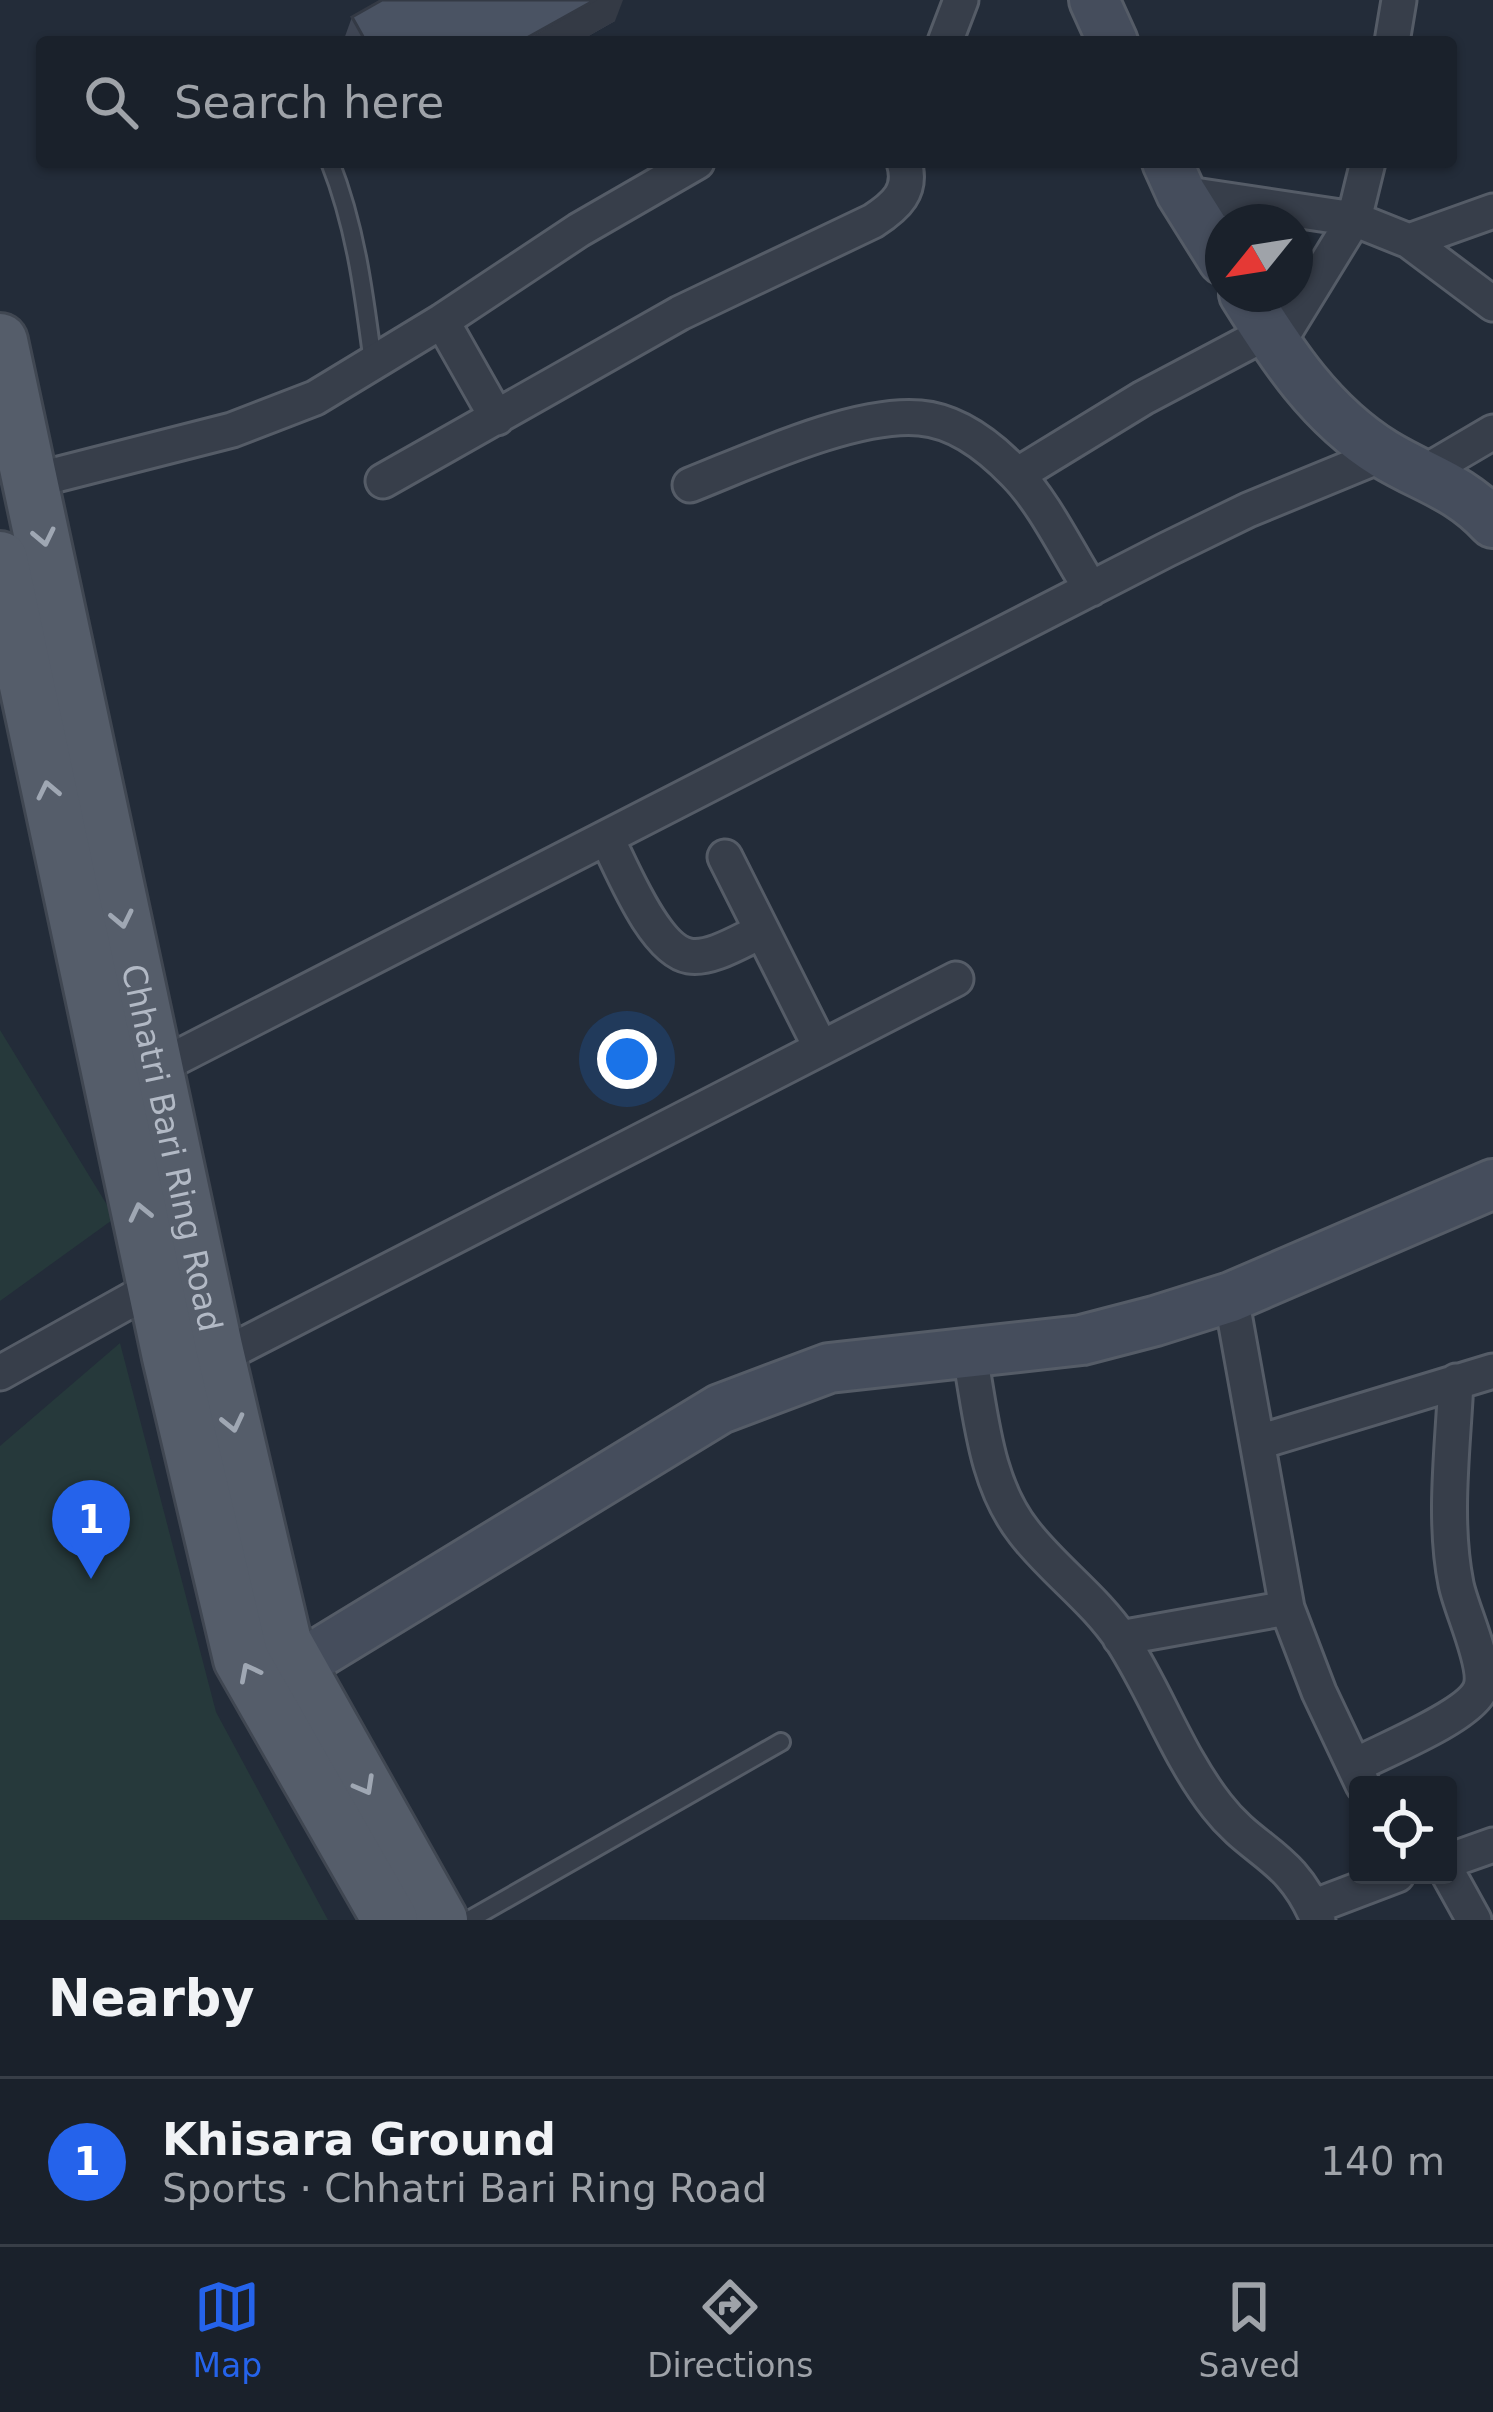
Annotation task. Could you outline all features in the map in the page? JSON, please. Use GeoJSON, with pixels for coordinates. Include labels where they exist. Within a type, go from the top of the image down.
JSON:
{"type":"FeatureCollection","features":[{"type":"Feature","properties":{"kind":"main road","name":"Chhatri Bari Ring Road"},"geometry":{"type":"LineString","coordinates":[[0,341],[218,1358],[284,1642],[440,1920]]}},
{"type":"Feature","properties":{"kind":"main road","name":"Chhatri Bari Ring Road"},"geometry":{"type":"LineString","coordinates":[[0,559],[241,1659],[390,1920]]}},
{"type":"Feature","properties":{"kind":"street"},"geometry":{"type":"LineString","coordinates":[[947,36],[961,0]]}},
{"type":"Feature","properties":{"kind":"street"},"geometry":{"type":"LineString","coordinates":[[1094,0],[1110,36]]}},
{"type":"Feature","properties":{"kind":"street"},"geometry":{"type":"LineString","coordinates":[[1393,36],[1399,0]]}},
{"type":"Feature","properties":{"kind":"street"},"geometry":{"type":"LineString","coordinates":[[32,481],[232,430],[315,398],[579,230],[687,168]]}},
{"type":"Feature","properties":{"kind":"street"},"geometry":{"type":"LineString","coordinates":[[383,481],[680,313],[873,221],[899,200],[906,188],[904,168]]}},
{"type":"Feature","properties":{"kind":"street"},"geometry":{"type":"LineString","coordinates":[[1017,475],[1263,324],[1354,219],[1367,168]]}},
{"type":"Feature","properties":{"kind":"street"},"geometry":{"type":"LineString","coordinates":[[1174,177],[1354,219],[1408,241],[1493,304]]}},
{"type":"Feature","properties":{"kind":"street"},"geometry":{"type":"LineString","coordinates":[[1174,177],[1205,230]]}},
{"type":"Feature","properties":{"kind":"street"},"geometry":{"type":"LineString","coordinates":[[1408,241],[1493,212]]}},
{"type":"Feature","properties":{"kind":"street"},"geometry":{"type":"LineString","coordinates":[[442,321],[497,418]]}},
{"type":"Feature","properties":{"kind":"street"},"geometry":{"type":"LineString","coordinates":[[1263,324],[1319,402],[1404,463],[1471,499],[1493,523]]}},
{"type":"Feature","properties":{"kind":"street"},"geometry":{"type":"LineString","coordinates":[[690,485],[881,419],[922,418],[973,436],[1017,475],[1091,589]]}},
{"type":"Feature","properties":{"kind":"street"},"geometry":{"type":"LineString","coordinates":[[155,1069],[1248,510],[1493,432]]}},
{"type":"Feature","properties":{"kind":"street"},"geometry":{"type":"LineString","coordinates":[[607,839],[649,918],[670,946],[688,956],[707,954],[762,931]]}},
{"type":"Feature","properties":{"kind":"street"},"geometry":{"type":"LineString","coordinates":[[725,857],[821,1048]]}},
{"type":"Feature","properties":{"kind":"street"},"geometry":{"type":"LineString","coordinates":[[218,1358],[956,979]]}},
{"type":"Feature","properties":{"kind":"street"},"geometry":{"type":"LineString","coordinates":[[298,1666],[720,1409],[829,1368],[1082,1340],[1231,1297],[1493,1184]]}},
{"type":"Feature","properties":{"kind":"street"},"geometry":{"type":"LineString","coordinates":[[0,1373],[156,1286]]}},
{"type":"Feature","properties":{"kind":"street"},"geometry":{"type":"LineString","coordinates":[[1231,1297],[1288,1608],[1319,1692],[1359,1776],[1454,1714],[1482,1687],[1483,1672],[1465,1620],[1451,1553],[1456,1381]]}},
{"type":"Feature","properties":{"kind":"street"},"geometry":{"type":"LineString","coordinates":[[969,1351],[991,1468],[1007,1508],[1120,1638],[1195,1776],[1220,1811],[1283,1862],[1300,1882],[1316,1914],[1378,1884]]}},
{"type":"Feature","properties":{"kind":"street"},"geometry":{"type":"LineString","coordinates":[[1259,1442],[1493,1371]]}},
{"type":"Feature","properties":{"kind":"street"},"geometry":{"type":"LineString","coordinates":[[1120,1638],[1288,1608]]}},
{"type":"Feature","properties":{"kind":"street"},"geometry":{"type":"LineString","coordinates":[[1457,1858],[1493,1846]]}},
{"type":"Feature","properties":{"kind":"street"},"geometry":{"type":"LineString","coordinates":[[1454,1884],[1474,1920]]}},
{"type":"Feature","properties":{"kind":"lane"},"geometry":{"type":"LineString","coordinates":[[332,168],[360,260],[373,363]]}},
{"type":"Feature","properties":{"kind":"lane"},"geometry":{"type":"LineString","coordinates":[[470,1920],[782,1742]]}},
{"type":"Feature","properties":{"kind":"shaded area"},"geometry":{"type":"Polygon","coordinates":[[[0,1030],[115,1218],[0,1301],[0,1030]]]}},
{"type":"Feature","properties":{"kind":"shaded area"},"geometry":{"type":"Polygon","coordinates":[[[120,1343],[216,1712],[328,1920],[0,1920],[0,1446],[120,1343]]]}},
{"type":"Feature","properties":{"kind":"building"},"geometry":{"type":"Polygon","coordinates":[[[382,0],[595,0],[530,36],[363,36],[352,17],[382,0]]]}},
{"type":"Feature","properties":{"kind":"place","name":"Khisara Ground"},"geometry":{"type":"Point","coordinates":[91,1579]}}]}
